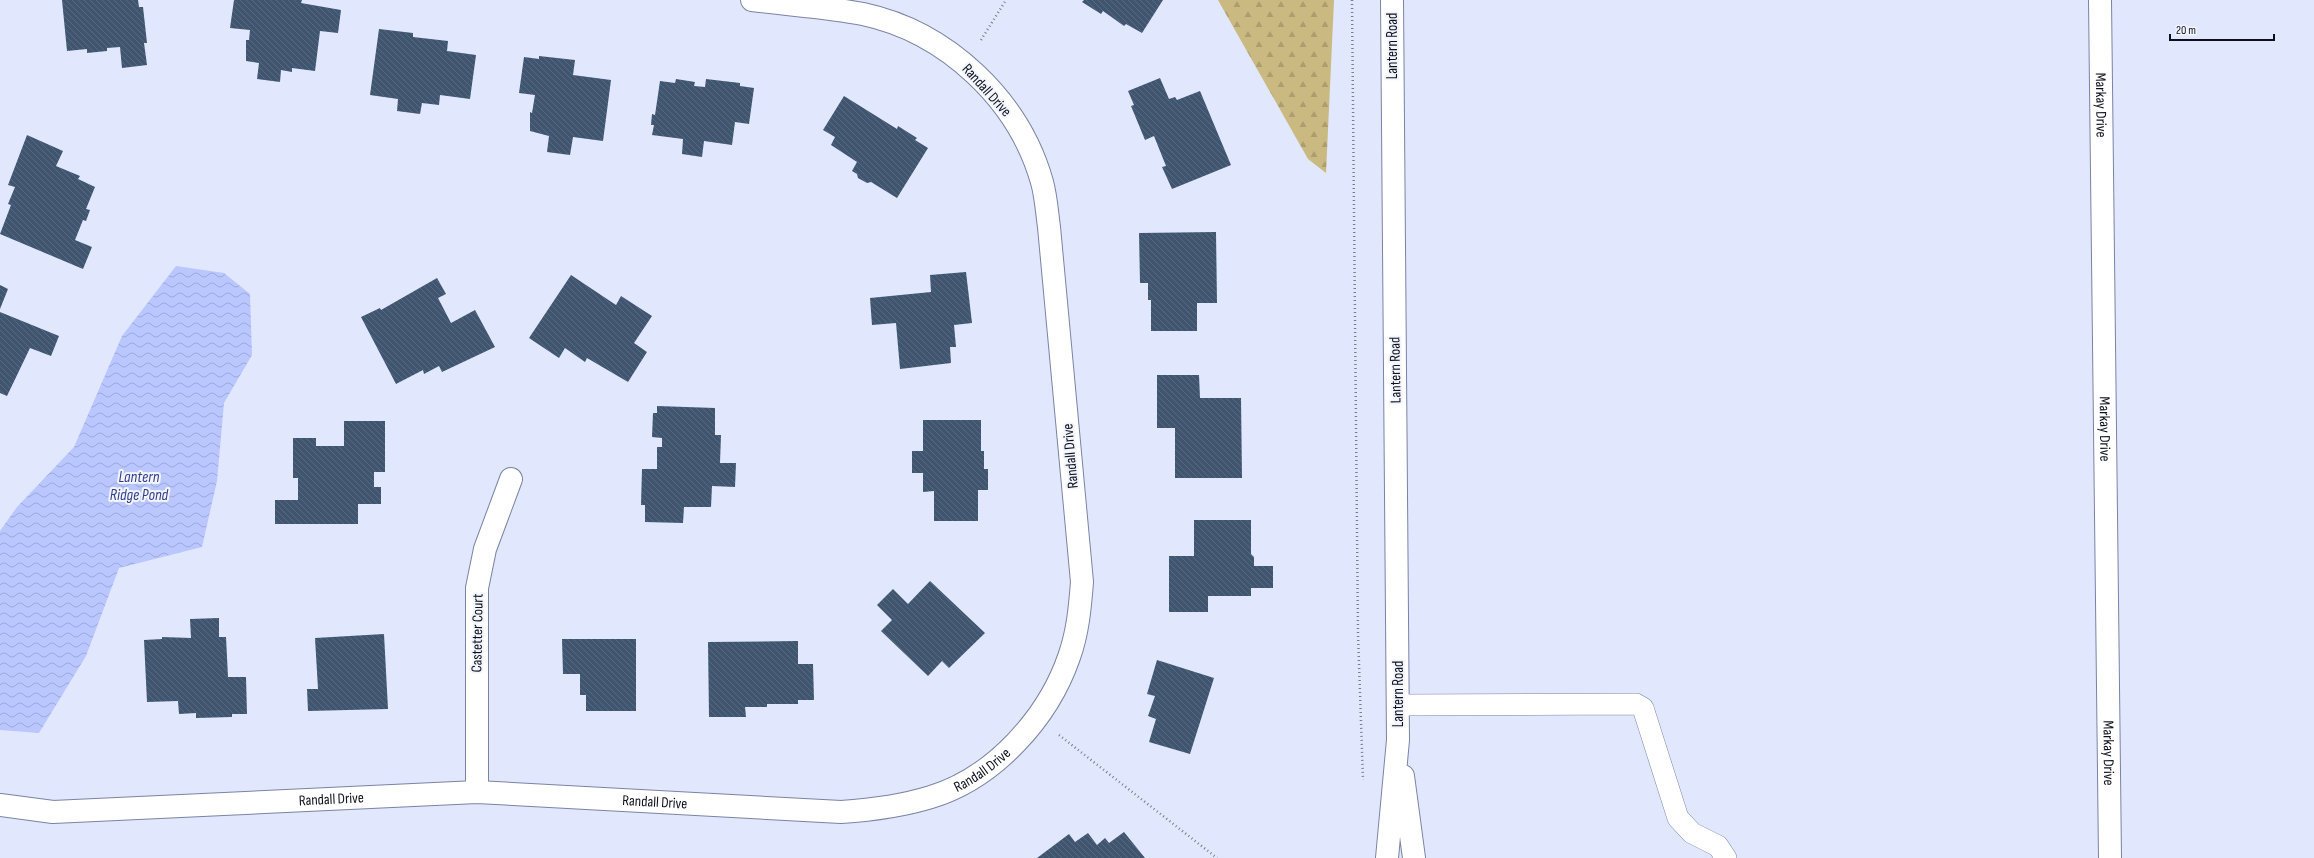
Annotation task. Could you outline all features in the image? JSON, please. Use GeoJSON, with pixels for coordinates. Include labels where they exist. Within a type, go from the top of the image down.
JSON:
{"type":"FeatureCollection","features":[{"type":"Feature","properties":{"kind":"street","name":"Randall Drive"},"geometry":{"type":"LineString","coordinates":[[0,805],[53,812],[477,792],[841,812],[872,810],[932,797],[968,780],[1001,757],[1036,719],[1052,694],[1069,657],[1078,623],[1082,582],[1049,227],[1042,183],[1027,143],[1008,110],[965,64],[924,36],[864,14],[752,0]]}},
{"type":"Feature","properties":{"kind":"street","name":"Lantern Road"},"geometry":{"type":"LineString","coordinates":[[1387,858],[1398,740],[1392,0]]}},
{"type":"Feature","properties":{"kind":"street","name":"Markay Drive"},"geometry":{"type":"LineString","coordinates":[[2100,0],[2110,858]]}},
{"type":"Feature","properties":{"kind":"street","name":"Castetter Court"},"geometry":{"type":"LineString","coordinates":[[477,792],[477,588],[485,549],[511,479]]}},
{"type":"Feature","properties":{"kind":"street","name":"Lantern Road"},"geometry":{"type":"LineString","coordinates":[[1398,740],[1414,858]]}},
{"type":"Feature","properties":{"kind":"lane"},"geometry":{"type":"LineString","coordinates":[[1398,705],[1636,704],[1643,708],[1678,818],[1692,833],[1718,846],[1726,858]]}},
{"type":"Feature","properties":{"kind":"path"},"geometry":{"type":"LineString","coordinates":[[965,64],[1006,0]]}},
{"type":"Feature","properties":{"kind":"path"},"geometry":{"type":"LineString","coordinates":[[1352,0],[1358,634],[1362,748]]}},
{"type":"Feature","properties":{"kind":"path"},"geometry":{"type":"LineString","coordinates":[[1036,719],[1217,858]]}},
{"type":"Feature","properties":{"kind":"green space"},"geometry":{"type":"Polygon","coordinates":[[[1218,0],[1334,0],[1326,173],[1308,159],[1218,0]]]}},
{"type":"Feature","properties":{"kind":"water","name":"Lantern Ridge Pond"},"geometry":{"type":"Polygon","coordinates":[[[176,266],[224,273],[250,294],[252,355],[224,403],[217,481],[202,547],[119,568],[86,656],[39,733],[0,730],[0,531],[17,507],[74,447],[122,336],[176,266]]]}},
{"type":"Feature","properties":{"kind":"building"},"geometry":{"type":"Polygon","coordinates":[[[62,0],[138,0],[139,7],[143,7],[147,43],[144,43],[147,65],[122,68],[120,47],[107,48],[107,51],[87,53],[87,49],[67,51],[62,0]]]}},
{"type":"Feature","properties":{"kind":"building"},"geometry":{"type":"Polygon","coordinates":[[[234,0],[302,0],[301,3],[341,10],[338,33],[320,31],[315,71],[292,68],[292,72],[281,70],[280,82],[257,79],[259,63],[246,61],[246,40],[249,40],[250,30],[230,28],[234,0]]]}},
{"type":"Feature","properties":{"kind":"building"},"geometry":{"type":"Polygon","coordinates":[[[1084,0],[1163,0],[1142,33],[1126,24],[1124,26],[1103,11],[1101,14],[1082,2],[1084,0]]]}},
{"type":"Feature","properties":{"kind":"building"},"geometry":{"type":"Polygon","coordinates":[[[379,29],[413,33],[413,37],[448,41],[447,51],[476,55],[470,99],[440,95],[439,105],[422,103],[420,114],[397,111],[398,99],[370,95],[379,29]]]}},
{"type":"Feature","properties":{"kind":"building"},"geometry":{"type":"Polygon","coordinates":[[[539,56],[575,60],[573,75],[611,80],[603,141],[573,137],[570,155],[547,152],[549,136],[530,131],[530,112],[532,113],[535,95],[519,93],[524,57],[539,59],[539,56]]]}},
{"type":"Feature","properties":{"kind":"building"},"geometry":{"type":"Polygon","coordinates":[[[1160,78],[1169,99],[1175,97],[1177,100],[1200,91],[1231,165],[1172,189],[1162,167],[1166,166],[1154,136],[1145,140],[1131,106],[1134,105],[1128,91],[1160,78]]]}},
{"type":"Feature","properties":{"kind":"building"},"geometry":{"type":"Polygon","coordinates":[[[676,79],[695,82],[694,86],[705,87],[706,79],[740,83],[740,86],[754,88],[749,124],[735,122],[732,145],[704,141],[702,157],[682,154],[683,139],[652,135],[654,125],[651,125],[652,114],[655,115],[660,81],[675,83],[676,79]]]}},
{"type":"Feature","properties":{"kind":"building"},"geometry":{"type":"Polygon","coordinates":[[[844,96],[897,129],[898,126],[917,138],[915,140],[928,148],[897,198],[871,182],[867,183],[858,178],[857,174],[852,171],[857,162],[831,145],[835,137],[823,130],[844,96]]]}},
{"type":"Feature","properties":{"kind":"building"},"geometry":{"type":"Polygon","coordinates":[[[27,135],[63,151],[56,166],[80,176],[78,179],[95,187],[86,209],[90,210],[86,221],[83,220],[75,240],[92,247],[83,269],[0,234],[11,205],[8,204],[15,187],[8,185],[27,135]]]}},
{"type":"Feature","properties":{"kind":"building"},"geometry":{"type":"Polygon","coordinates":[[[1216,232],[1217,303],[1197,303],[1197,331],[1151,331],[1151,300],[1148,300],[1148,283],[1140,283],[1139,233],[1216,232]]]}},
{"type":"Feature","properties":{"kind":"building"},"geometry":{"type":"Polygon","coordinates":[[[966,272],[972,323],[954,325],[956,347],[950,347],[951,363],[900,369],[896,323],[872,325],[870,298],[931,292],[930,275],[966,272]]]}},
{"type":"Feature","properties":{"kind":"building"},"geometry":{"type":"Polygon","coordinates":[[[571,275],[616,305],[621,296],[652,316],[634,343],[647,352],[628,382],[587,358],[585,362],[565,348],[559,358],[529,338],[571,275]]]}},
{"type":"Feature","properties":{"kind":"building"},"geometry":{"type":"Polygon","coordinates":[[[437,278],[446,294],[438,298],[451,323],[475,310],[495,347],[442,372],[439,366],[424,374],[423,370],[396,384],[361,317],[380,308],[381,310],[437,278]]]}},
{"type":"Feature","properties":{"kind":"building"},"geometry":{"type":"Polygon","coordinates":[[[0,285],[8,289],[0,309],[0,285]]]}},
{"type":"Feature","properties":{"kind":"building"},"geometry":{"type":"Polygon","coordinates":[[[0,312],[59,336],[51,356],[30,348],[7,396],[0,393],[0,312]]]}},
{"type":"Feature","properties":{"kind":"building"},"geometry":{"type":"Polygon","coordinates":[[[1157,375],[1199,375],[1200,398],[1241,398],[1242,478],[1175,478],[1175,428],[1157,428],[1157,375]]]}},
{"type":"Feature","properties":{"kind":"building"},"geometry":{"type":"Polygon","coordinates":[[[657,406],[715,408],[715,435],[721,435],[720,463],[736,463],[735,487],[712,486],[711,507],[684,507],[683,523],[645,522],[645,505],[641,505],[642,469],[657,469],[657,447],[662,447],[662,438],[652,437],[653,413],[657,413],[657,406]]]}},
{"type":"Feature","properties":{"kind":"building"},"geometry":{"type":"Polygon","coordinates":[[[923,420],[981,420],[981,451],[984,451],[984,469],[988,469],[988,490],[978,490],[978,521],[934,521],[934,491],[923,492],[923,473],[912,473],[912,451],[923,451],[923,420]]]}},
{"type":"Feature","properties":{"kind":"building"},"geometry":{"type":"Polygon","coordinates":[[[344,421],[385,421],[385,472],[374,472],[374,487],[381,487],[381,504],[358,504],[358,524],[275,524],[275,500],[298,500],[298,478],[293,478],[293,438],[316,438],[316,446],[344,446],[344,421]]]}},
{"type":"Feature","properties":{"kind":"building"},"geometry":{"type":"Polygon","coordinates":[[[1194,520],[1251,520],[1251,554],[1254,557],[1254,566],[1273,566],[1273,588],[1251,588],[1251,596],[1208,596],[1208,612],[1169,612],[1169,556],[1194,556],[1194,520]]]}},
{"type":"Feature","properties":{"kind":"building"},"geometry":{"type":"Polygon","coordinates":[[[930,581],[985,633],[949,668],[942,661],[928,676],[881,631],[892,620],[877,605],[893,589],[908,604],[930,581]]]}},
{"type":"Feature","properties":{"kind":"building"},"geometry":{"type":"Polygon","coordinates":[[[219,618],[219,637],[226,637],[228,677],[246,677],[247,714],[232,714],[232,717],[196,718],[196,713],[179,714],[178,701],[147,702],[144,640],[162,639],[162,637],[191,638],[190,619],[219,618]]]}},
{"type":"Feature","properties":{"kind":"building"},"geometry":{"type":"Polygon","coordinates":[[[384,634],[388,709],[308,711],[307,689],[318,689],[315,638],[384,634]]]}},
{"type":"Feature","properties":{"kind":"building"},"geometry":{"type":"Polygon","coordinates":[[[562,639],[636,639],[636,711],[586,711],[586,695],[580,695],[580,674],[563,674],[562,639]]]}},
{"type":"Feature","properties":{"kind":"building"},"geometry":{"type":"Polygon","coordinates":[[[798,641],[798,664],[813,664],[814,700],[798,700],[798,704],[767,704],[767,707],[745,707],[746,717],[709,717],[708,642],[798,641]]]}},
{"type":"Feature","properties":{"kind":"building"},"geometry":{"type":"Polygon","coordinates":[[[1157,660],[1214,678],[1190,754],[1149,742],[1156,719],[1148,716],[1155,696],[1147,694],[1157,660]]]}},
{"type":"Feature","properties":{"kind":"building"},"geometry":{"type":"Polygon","coordinates":[[[1124,832],[1145,858],[1037,858],[1069,834],[1075,842],[1088,833],[1097,845],[1105,838],[1109,843],[1124,832]]]}}]}
